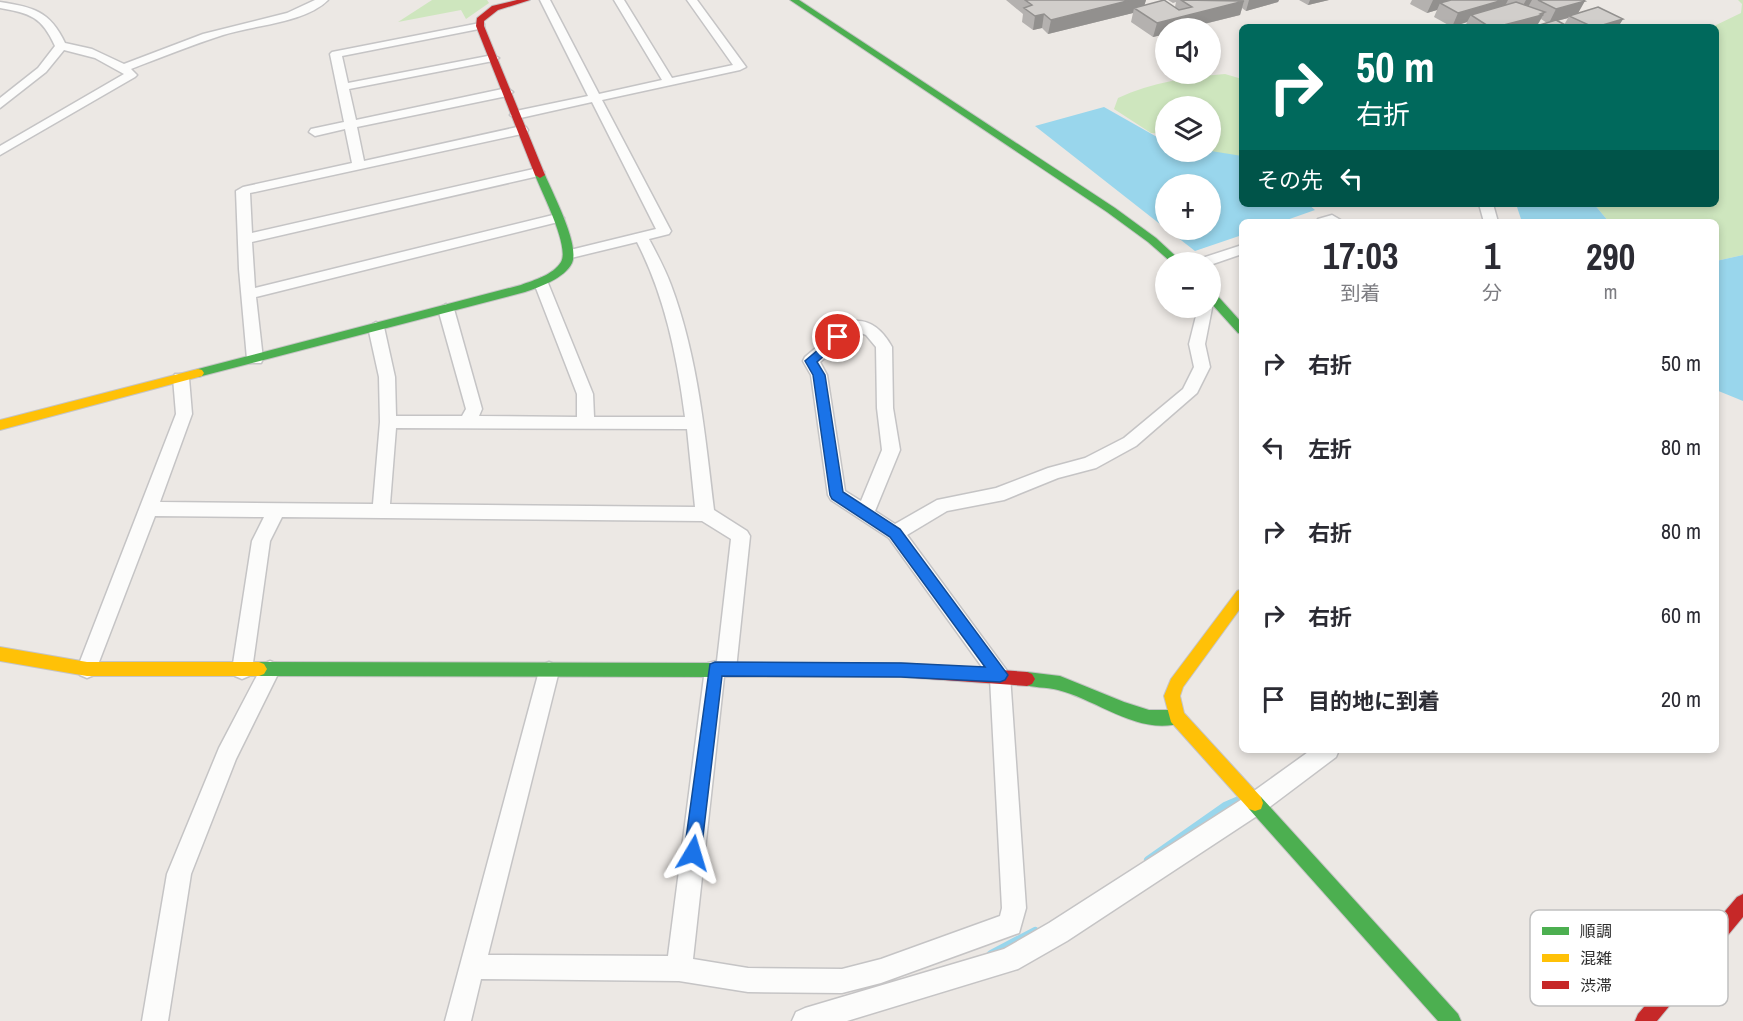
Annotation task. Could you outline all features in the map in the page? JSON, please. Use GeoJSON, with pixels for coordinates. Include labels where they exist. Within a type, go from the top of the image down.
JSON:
{"type":"FeatureCollection","features":[{"type":"Feature","properties":{"kind":"street"},"geometry":{"type":"LineString","coordinates":[[124,68],[233,29],[280,20],[306,11],[323,0]]}},
{"type":"Feature","properties":{"kind":"street"},"geometry":{"type":"LineString","coordinates":[[526,0],[503,4],[488,12],[480,20],[480,26],[571,254]]}},
{"type":"Feature","properties":{"kind":"street"},"geometry":{"type":"LineString","coordinates":[[0,424],[541,283],[562,267],[571,254],[664,231],[545,0]]}},
{"type":"Feature","properties":{"kind":"street"},"geometry":{"type":"LineString","coordinates":[[619,0],[669,82]]}},
{"type":"Feature","properties":{"kind":"street"},"geometry":{"type":"LineString","coordinates":[[516,115],[740,67],[692,0]]}},
{"type":"Feature","properties":{"kind":"street"},"geometry":{"type":"LineString","coordinates":[[794,0],[1111,210],[1166,252]]}},
{"type":"Feature","properties":{"kind":"street"},"geometry":{"type":"LineString","coordinates":[[0,5],[27,9],[41,14],[61,46]]}},
{"type":"Feature","properties":{"kind":"street"},"geometry":{"type":"LineString","coordinates":[[359,166],[336,54],[480,26]]}},
{"type":"Feature","properties":{"kind":"street"},"geometry":{"type":"LineString","coordinates":[[0,151],[131,75],[124,68],[75,46],[61,46]]}},
{"type":"Feature","properties":{"kind":"street"},"geometry":{"type":"LineString","coordinates":[[0,104],[42,70],[54,58],[61,46]]}},
{"type":"Feature","properties":{"kind":"street"},"geometry":{"type":"LineString","coordinates":[[343,87],[493,58]]}},
{"type":"Feature","properties":{"kind":"street"},"geometry":{"type":"LineString","coordinates":[[315,132],[507,92]]}},
{"type":"Feature","properties":{"kind":"street"},"geometry":{"type":"LineString","coordinates":[[255,359],[243,191],[522,130]]}},
{"type":"Feature","properties":{"kind":"street"},"geometry":{"type":"LineString","coordinates":[[245,239],[538,172]]}},
{"type":"Feature","properties":{"kind":"street"},"geometry":{"type":"LineString","coordinates":[[249,294],[557,218]]}},
{"type":"Feature","properties":{"kind":"street"},"geometry":{"type":"LineString","coordinates":[[641,237],[665,285],[696,423],[705,514]]}},
{"type":"Feature","properties":{"kind":"street"},"geometry":{"type":"LineString","coordinates":[[1221,256],[1239,250]]}},
{"type":"Feature","properties":{"kind":"street"},"geometry":{"type":"LineString","coordinates":[[541,283],[585,394],[587,406],[585,423]]}},
{"type":"Feature","properties":{"kind":"street"},"geometry":{"type":"LineString","coordinates":[[1221,307],[1239,327]]}},
{"type":"Feature","properties":{"kind":"street"},"geometry":{"type":"LineString","coordinates":[[446,309],[474,409],[468,422]]}},
{"type":"Feature","properties":{"kind":"street"},"geometry":{"type":"LineString","coordinates":[[895,533],[943,505],[999,495],[1054,473],[1090,463],[1131,442],[1189,393],[1202,367],[1197,344],[1202,318]]}},
{"type":"Feature","properties":{"kind":"street"},"geometry":{"type":"LineString","coordinates":[[471,967],[679,969],[748,980],[842,981],[881,971],[1010,924],[1014,908],[1000,675],[895,533],[837,495],[819,375],[811,361],[852,326],[860,325],[868,328],[880,339],[884,347],[885,408],[891,450],[865,513]]}},
{"type":"Feature","properties":{"kind":"street"},"geometry":{"type":"LineString","coordinates":[[376,327],[387,377],[388,422],[381,511]]}},
{"type":"Feature","properties":{"kind":"street"},"geometry":{"type":"LineString","coordinates":[[87,669],[129,565],[147,509],[184,414],[181,378]]}},
{"type":"Feature","properties":{"kind":"street"},"geometry":{"type":"LineString","coordinates":[[388,422],[696,423]]}},
{"type":"Feature","properties":{"kind":"street"},"geometry":{"type":"LineString","coordinates":[[147,509],[705,514],[741,536],[720,669],[679,969]]}},
{"type":"Feature","properties":{"kind":"street"},"geometry":{"type":"LineString","coordinates":[[242,670],[261,540],[277,510]]}},
{"type":"Feature","properties":{"kind":"street"},"geometry":{"type":"LineString","coordinates":[[1239,599],[1176,684],[1172,696],[1177,717],[1451,1021]]}},
{"type":"Feature","properties":{"kind":"street"},"geometry":{"type":"LineString","coordinates":[[0,654],[87,669],[901,670],[1000,675],[1060,683],[1122,709],[1149,717],[1177,717]]}},
{"type":"Feature","properties":{"kind":"street"},"geometry":{"type":"LineString","coordinates":[[155,1021],[179,874],[228,755],[270,670]]}},
{"type":"Feature","properties":{"kind":"street"},"geometry":{"type":"LineString","coordinates":[[458,1021],[549,671]]}},
{"type":"Feature","properties":{"kind":"street"},"geometry":{"type":"LineString","coordinates":[[805,1021],[1009,960],[1058,932],[1255,804],[1324,753]]}},
{"type":"Feature","properties":{"kind":"street"},"geometry":{"type":"LineString","coordinates":[[1728,925],[1740,912]]}},
{"type":"Feature","properties":{"kind":"street"},"geometry":{"type":"LineString","coordinates":[[1645,1021],[1657,1006]]}},
{"type":"Feature","properties":{"kind":"green space"},"geometry":{"type":"Polygon","coordinates":[[[432,0],[487,0],[489,3],[466,19],[461,10],[398,22],[432,0]]]}},
{"type":"Feature","properties":{"kind":"green space"},"geometry":{"type":"Polygon","coordinates":[[[1738,0],[1743,0],[1743,255],[1719,260],[1719,219],[1606,219],[1596,207],[1719,207],[1718,24],[1741,13],[1742,4],[1738,0]]]}},
{"type":"Feature","properties":{"kind":"green space"},"geometry":{"type":"Polygon","coordinates":[[[1221,74],[1225,74],[1239,78],[1239,157],[1221,154],[1221,96],[1155,96],[1155,133],[1151,133],[1114,109],[1118,98],[1157,84],[1221,84],[1221,74]]]}},
{"type":"Feature","properties":{"kind":"water"},"geometry":{"type":"Polygon","coordinates":[[[1104,107],[1155,136],[1155,162],[1221,162],[1221,153],[1239,156],[1239,207],[1312,207],[1315,210],[1290,219],[1239,219],[1239,236],[1195,251],[1181,240],[1221,240],[1221,174],[1155,174],[1155,220],[1035,126],[1104,107]]]}},
{"type":"Feature","properties":{"kind":"water"},"geometry":{"type":"Polygon","coordinates":[[[1517,207],[1596,207],[1606,219],[1521,219],[1517,207]]]}},
{"type":"Feature","properties":{"kind":"water"},"geometry":{"type":"Polygon","coordinates":[[[1743,255],[1743,401],[1719,391],[1719,260],[1743,255]]]}},
{"type":"Feature","properties":{"kind":"building"},"geometry":{"type":"Polygon","coordinates":[[[1025,0],[1131,0],[1051,20],[1044,14],[1035,16],[1024,8],[1032,5],[1025,0]]]}},
{"type":"Feature","properties":{"kind":"building"},"geometry":{"type":"Polygon","coordinates":[[[1164,0],[1179,10],[1192,7],[1181,0],[1244,1],[1177,18],[1155,18],[1155,22],[1134,8],[1164,0]]]}},
{"type":"Feature","properties":{"kind":"building"},"geometry":{"type":"Polygon","coordinates":[[[1451,0],[1503,0],[1458,13],[1440,3],[1451,0]]]}},
{"type":"Feature","properties":{"kind":"building"},"geometry":{"type":"Polygon","coordinates":[[[1538,0],[1583,0],[1585,1],[1556,9],[1538,0]]]}},
{"type":"Feature","properties":{"kind":"building"},"geometry":{"type":"Polygon","coordinates":[[[1516,2],[1545,12],[1540,14],[1542,15],[1508,24],[1485,24],[1471,15],[1516,2]]]}},
{"type":"Feature","properties":{"kind":"building"},"geometry":{"type":"Polygon","coordinates":[[[1598,7],[1623,19],[1606,24],[1586,24],[1569,16],[1598,7]]]}},
{"type":"Feature","properties":{"kind":"building"},"geometry":{"type":"Polygon","coordinates":[[[1556,20],[1563,24],[1543,24],[1556,20]]]}},
{"type":"Feature","properties":{"kind":"waterway"},"geometry":{"type":"LineString","coordinates":[[1148,860],[1225,806],[1239,800]]}},
{"type":"Feature","properties":{"kind":"waterway"},"geometry":{"type":"LineString","coordinates":[[991,954],[1035,931]]}},
{"type":"Feature","properties":{"kind":"traffic: fast"},"geometry":{"type":"LineString","coordinates":[[794,0],[1111,210],[1166,252]]}},
{"type":"Feature","properties":{"kind":"traffic: fast"},"geometry":{"type":"LineString","coordinates":[[198,373],[525,288],[556,274],[567,262],[569,247],[540,175]]}},
{"type":"Feature","properties":{"kind":"traffic: fast"},"geometry":{"type":"LineString","coordinates":[[1221,307],[1239,327]]}},
{"type":"Feature","properties":{"kind":"traffic: fast"},"geometry":{"type":"LineString","coordinates":[[259,669],[722,670]]}},
{"type":"Feature","properties":{"kind":"traffic: fast"},"geometry":{"type":"LineString","coordinates":[[1027,679],[1060,683],[1122,709],[1149,717],[1177,717]]}},
{"type":"Feature","properties":{"kind":"traffic: fast"},"geometry":{"type":"LineString","coordinates":[[1255,803],[1451,1021]]}},
{"type":"Feature","properties":{"kind":"traffic: slow"},"geometry":{"type":"LineString","coordinates":[[0,425],[198,373]]}},
{"type":"Feature","properties":{"kind":"traffic: slow"},"geometry":{"type":"LineString","coordinates":[[1239,599],[1176,684],[1172,696],[1177,717],[1255,803]]}},
{"type":"Feature","properties":{"kind":"traffic: slow"},"geometry":{"type":"LineString","coordinates":[[0,654],[87,669],[259,669]]}},
{"type":"Feature","properties":{"kind":"traffic: jam"},"geometry":{"type":"LineString","coordinates":[[526,0],[495,8],[480,20],[480,26],[540,175]]}},
{"type":"Feature","properties":{"kind":"traffic: jam"},"geometry":{"type":"LineString","coordinates":[[722,670],[901,670],[1027,679]]}},
{"type":"Feature","properties":{"kind":"traffic: jam"},"geometry":{"type":"LineString","coordinates":[[1728,921],[1743,903]]}},
{"type":"Feature","properties":{"kind":"traffic: jam"},"geometry":{"type":"LineString","coordinates":[[1645,1021],[1657,1006]]}},
{"type":"Feature","properties":{"kind":"route"},"geometry":{"type":"LineString","coordinates":[[693,853],[715,669],[901,670],[1000,675],[895,533],[837,495],[819,375],[811,361],[838,337]]}}]}
